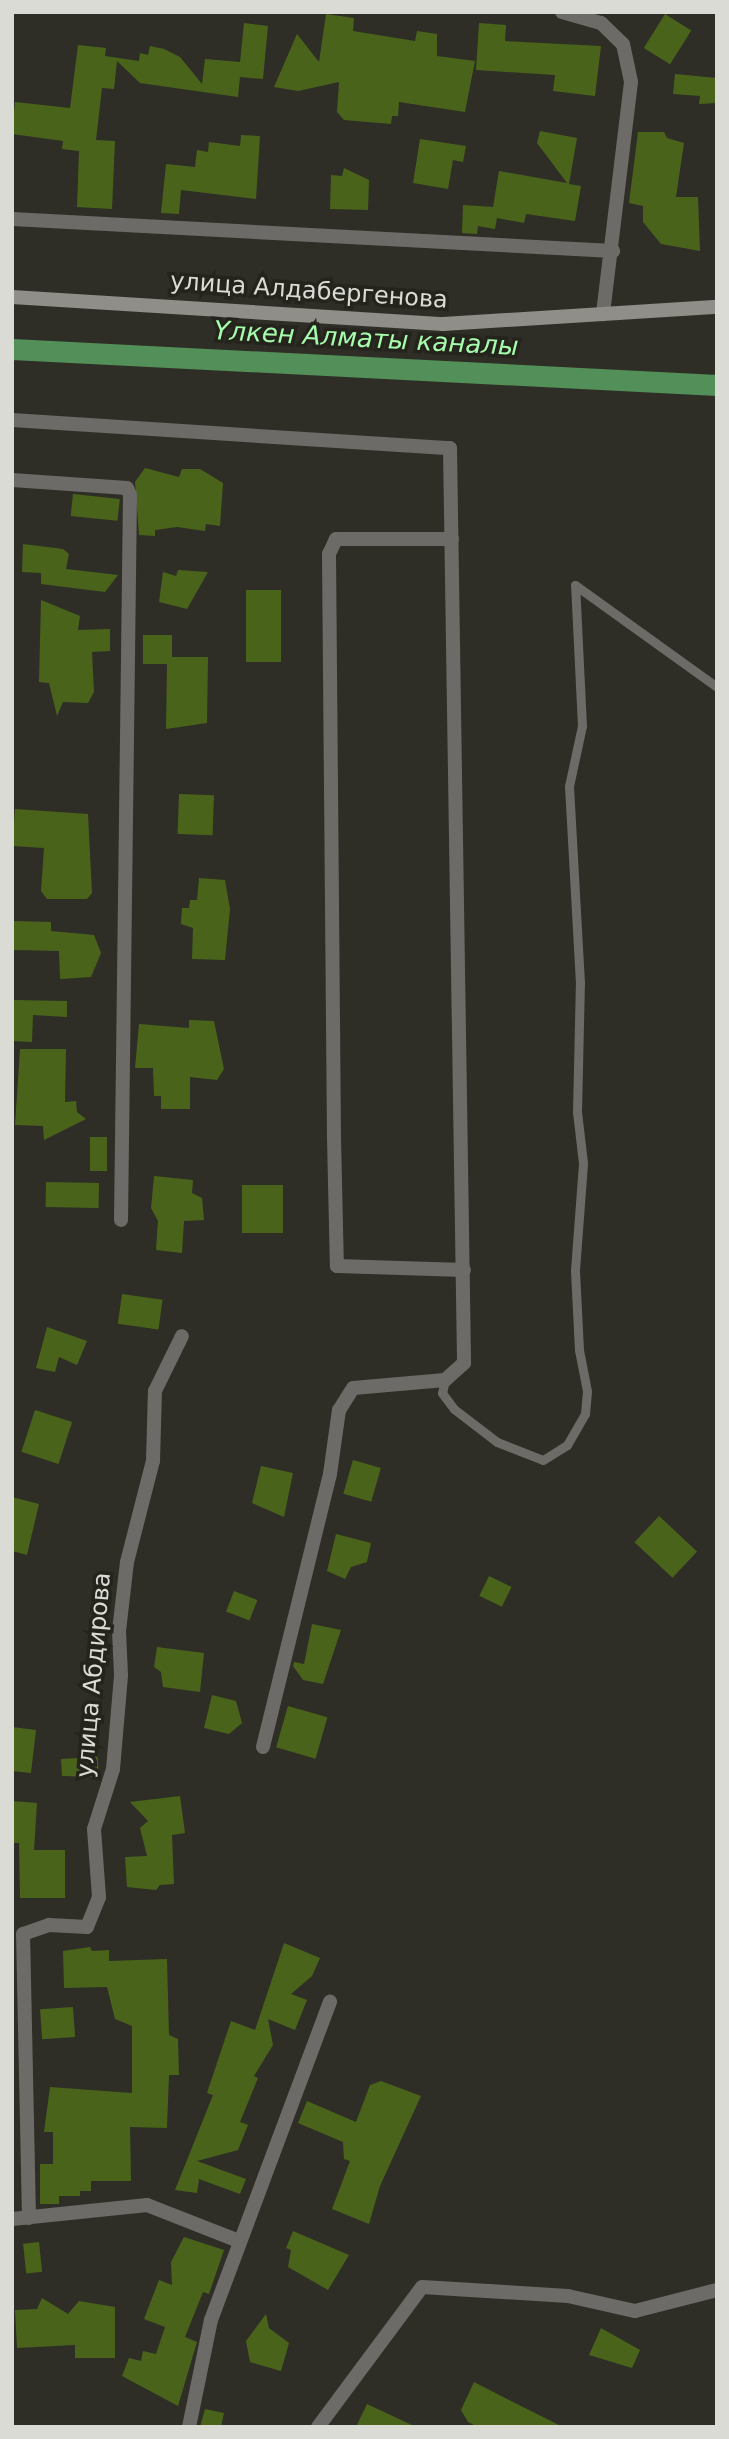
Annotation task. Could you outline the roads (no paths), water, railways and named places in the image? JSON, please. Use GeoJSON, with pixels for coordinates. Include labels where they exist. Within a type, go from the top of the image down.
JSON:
{"type":"FeatureCollection","features":[{"type":"Feature","properties":{"kind":"main road","name":"улица Алдабергенова"},"geometry":{"type":"LineString","coordinates":[[12,297],[443,324],[717,307]]}},
{"type":"Feature","properties":{"kind":"street"},"geometry":{"type":"LineString","coordinates":[[562,12],[601,23],[623,44],[631,82],[613,251],[603,314]]}},
{"type":"Feature","properties":{"kind":"street"},"geometry":{"type":"LineString","coordinates":[[12,219],[613,251]]}},
{"type":"Feature","properties":{"kind":"street"},"geometry":{"type":"LineString","coordinates":[[12,419],[450,448],[464,1363],[445,1380],[354,1388],[339,1410],[330,1474],[262,1747]]}},
{"type":"Feature","properties":{"kind":"street"},"geometry":{"type":"LineString","coordinates":[[12,480],[127,488],[130,495],[121,1220]]}},
{"type":"Feature","properties":{"kind":"street"},"geometry":{"type":"LineString","coordinates":[[452,539],[336,539],[329,554],[334,1138],[337,1266],[464,1270]]}},
{"type":"Feature","properties":{"kind":"street","name":"улица Абдирова"},"geometry":{"type":"LineString","coordinates":[[29,2218],[23,1934],[49,1925],[87,1927],[99,1896],[94,1829],[113,1769],[121,1675],[119,1631],[127,1562],[153,1461],[155,1391],[182,1336]]}},
{"type":"Feature","properties":{"kind":"street"},"geometry":{"type":"LineString","coordinates":[[189,2427],[211,2320],[330,2002]]}},
{"type":"Feature","properties":{"kind":"street"},"geometry":{"type":"LineString","coordinates":[[12,2219],[147,2205],[239,2241]]}},
{"type":"Feature","properties":{"kind":"street"},"geometry":{"type":"LineString","coordinates":[[318,2427],[422,2287],[568,2296],[635,2311],[717,2290]]}},
{"type":"Feature","properties":{"kind":"lane"},"geometry":{"type":"LineString","coordinates":[[445,1380],[442,1393],[454,1409],[497,1442],[543,1460],[567,1445],[585,1414],[587,1391],[579,1350],[575,1270],[583,1163],[577,1112],[580,983],[569,786],[582,726],[575,585],[717,687]]}},
{"type":"Feature","properties":{"kind":"waterway","name":"Үлкен Алматы каналы"},"geometry":{"type":"LineString","coordinates":[[12,349],[717,385]]}}]}
